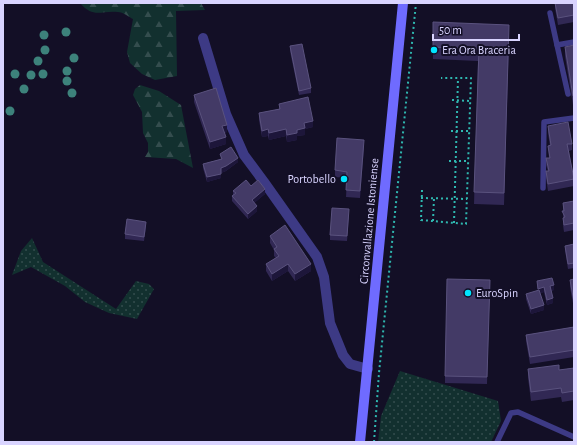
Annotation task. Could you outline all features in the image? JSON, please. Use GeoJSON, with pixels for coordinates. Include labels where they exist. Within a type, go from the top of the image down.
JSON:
{"type":"FeatureCollection","features":[{"type":"Feature","properties":{"kind":"main road","name":"Circonvallazione Istoniense"},"geometry":{"type":"LineString","coordinates":[[360,442],[403,3]]}},
{"type":"Feature","properties":{"kind":"street"},"geometry":{"type":"LineString","coordinates":[[203,38],[226,114],[244,155],[317,257],[324,277],[330,322],[343,355],[350,364],[368,369]]}},
{"type":"Feature","properties":{"kind":"lane"},"geometry":{"type":"LineString","coordinates":[[550,13],[568,94]]}},
{"type":"Feature","properties":{"kind":"lane"},"geometry":{"type":"LineString","coordinates":[[557,45],[574,42]]}},
{"type":"Feature","properties":{"kind":"lane"},"geometry":{"type":"LineString","coordinates":[[543,188],[544,122],[574,118]]}},
{"type":"Feature","properties":{"kind":"lane"},"geometry":{"type":"LineString","coordinates":[[497,442],[511,413],[518,412],[574,437]]}},
{"type":"Feature","properties":{"kind":"path"},"geometry":{"type":"LineString","coordinates":[[374,442],[379,373],[416,3]]}},
{"type":"Feature","properties":{"kind":"path"},"geometry":{"type":"LineString","coordinates":[[422,190],[421,220],[466,224],[471,78],[441,78]]}},
{"type":"Feature","properties":{"kind":"path"},"geometry":{"type":"LineString","coordinates":[[454,223],[458,78]]}},
{"type":"Feature","properties":{"kind":"path"},"geometry":{"type":"LineString","coordinates":[[452,100],[470,101]]}},
{"type":"Feature","properties":{"kind":"path"},"geometry":{"type":"LineString","coordinates":[[451,131],[469,131]]}},
{"type":"Feature","properties":{"kind":"path"},"geometry":{"type":"LineString","coordinates":[[449,161],[468,162]]}},
{"type":"Feature","properties":{"kind":"path"},"geometry":{"type":"LineString","coordinates":[[421,198],[467,199]]}},
{"type":"Feature","properties":{"kind":"path"},"geometry":{"type":"LineString","coordinates":[[433,221],[434,198]]}},
{"type":"Feature","properties":{"kind":"green space"},"geometry":{"type":"Polygon","coordinates":[[[80,3],[201,3],[205,10],[176,11],[177,76],[155,80],[142,74],[130,63],[127,52],[133,19],[120,12],[98,13],[89,11],[80,3]]]}},
{"type":"Feature","properties":{"kind":"green space"},"geometry":{"type":"Polygon","coordinates":[[[140,85],[159,91],[181,105],[193,168],[176,159],[145,157],[148,152],[148,143],[143,133],[142,112],[133,95],[135,89],[140,85]]]}},
{"type":"Feature","properties":{"kind":"green space"},"geometry":{"type":"Polygon","coordinates":[[[32,238],[43,262],[116,309],[136,281],[149,284],[154,289],[137,319],[109,313],[85,302],[65,286],[31,267],[12,275],[21,251],[32,238]]]}},
{"type":"Feature","properties":{"kind":"green space"},"geometry":{"type":"Polygon","coordinates":[[[400,371],[498,401],[501,421],[491,442],[378,442],[381,416],[400,371]]]}},
{"type":"Feature","properties":{"kind":"building"},"geometry":{"type":"Polygon","coordinates":[[[555,3],[574,3],[574,15],[558,18],[555,3]]]}},
{"type":"Feature","properties":{"kind":"building"},"geometry":{"type":"Polygon","coordinates":[[[433,22],[509,25],[504,193],[474,192],[479,49],[433,47],[433,22]]]}},
{"type":"Feature","properties":{"kind":"building"},"geometry":{"type":"Polygon","coordinates":[[[302,44],[311,88],[299,91],[290,46],[302,44]]]}},
{"type":"Feature","properties":{"kind":"building"},"geometry":{"type":"Polygon","coordinates":[[[574,45],[574,96],[573,96],[565,47],[574,45]]]}},
{"type":"Feature","properties":{"kind":"building"},"geometry":{"type":"Polygon","coordinates":[[[216,88],[227,125],[222,126],[226,137],[210,142],[194,95],[216,88]]]}},
{"type":"Feature","properties":{"kind":"building"},"geometry":{"type":"Polygon","coordinates":[[[308,97],[313,121],[304,123],[305,128],[297,130],[297,133],[287,135],[286,129],[269,133],[268,129],[262,131],[259,113],[280,109],[279,104],[308,97]]]}},
{"type":"Feature","properties":{"kind":"building"},"geometry":{"type":"Polygon","coordinates":[[[568,122],[572,144],[567,144],[574,179],[548,184],[546,171],[549,171],[546,158],[550,158],[548,146],[551,145],[548,126],[568,122]]]}},
{"type":"Feature","properties":{"kind":"building"},"geometry":{"type":"Polygon","coordinates":[[[337,138],[364,140],[360,191],[346,190],[347,172],[335,170],[337,138]]]}},
{"type":"Feature","properties":{"kind":"building"},"geometry":{"type":"Polygon","coordinates":[[[231,147],[238,158],[221,168],[221,174],[207,177],[203,164],[222,159],[220,154],[231,147]]]}},
{"type":"Feature","properties":{"kind":"building"},"geometry":{"type":"Polygon","coordinates":[[[246,180],[251,186],[258,180],[265,189],[252,200],[257,206],[248,214],[232,196],[236,193],[233,191],[246,180]]]}},
{"type":"Feature","properties":{"kind":"building"},"geometry":{"type":"Polygon","coordinates":[[[574,201],[574,223],[564,225],[563,218],[565,217],[562,211],[564,211],[563,203],[574,201]]]}},
{"type":"Feature","properties":{"kind":"building"},"geometry":{"type":"Polygon","coordinates":[[[332,208],[349,209],[347,236],[330,235],[332,208]]]}},
{"type":"Feature","properties":{"kind":"building"},"geometry":{"type":"Polygon","coordinates":[[[127,219],[146,222],[144,237],[125,234],[127,219]]]}},
{"type":"Feature","properties":{"kind":"building"},"geometry":{"type":"Polygon","coordinates":[[[285,225],[311,264],[295,274],[288,264],[272,274],[266,264],[279,256],[274,249],[277,247],[270,236],[285,225]]]}},
{"type":"Feature","properties":{"kind":"building"},"geometry":{"type":"Polygon","coordinates":[[[574,244],[574,263],[568,264],[565,246],[574,244]]]}},
{"type":"Feature","properties":{"kind":"building"},"geometry":{"type":"Polygon","coordinates":[[[552,278],[554,285],[550,286],[553,298],[547,300],[544,287],[538,289],[537,281],[552,278]]]}},
{"type":"Feature","properties":{"kind":"building"},"geometry":{"type":"Polygon","coordinates":[[[447,279],[490,280],[487,377],[445,376],[447,279]]]}},
{"type":"Feature","properties":{"kind":"building"},"geometry":{"type":"Polygon","coordinates":[[[574,279],[574,302],[570,280],[574,279]]]}},
{"type":"Feature","properties":{"kind":"building"},"geometry":{"type":"Polygon","coordinates":[[[539,290],[544,305],[531,309],[526,294],[539,290]]]}},
{"type":"Feature","properties":{"kind":"building"},"geometry":{"type":"Polygon","coordinates":[[[574,327],[574,350],[530,357],[526,335],[574,327]]]}},
{"type":"Feature","properties":{"kind":"building"},"geometry":{"type":"Polygon","coordinates":[[[559,365],[559,370],[574,368],[574,391],[562,393],[561,388],[531,392],[528,369],[559,365]]]}},
{"type":"Feature","properties":{"kind":"place","name":"Era Ora Braceria"},"geometry":{"type":"Point","coordinates":[434,50]}},
{"type":"Feature","properties":{"kind":"place","name":"Portobello"},"geometry":{"type":"Point","coordinates":[344,179]}},
{"type":"Feature","properties":{"kind":"place","name":"EuroSpin"},"geometry":{"type":"Point","coordinates":[468,293]}}]}
